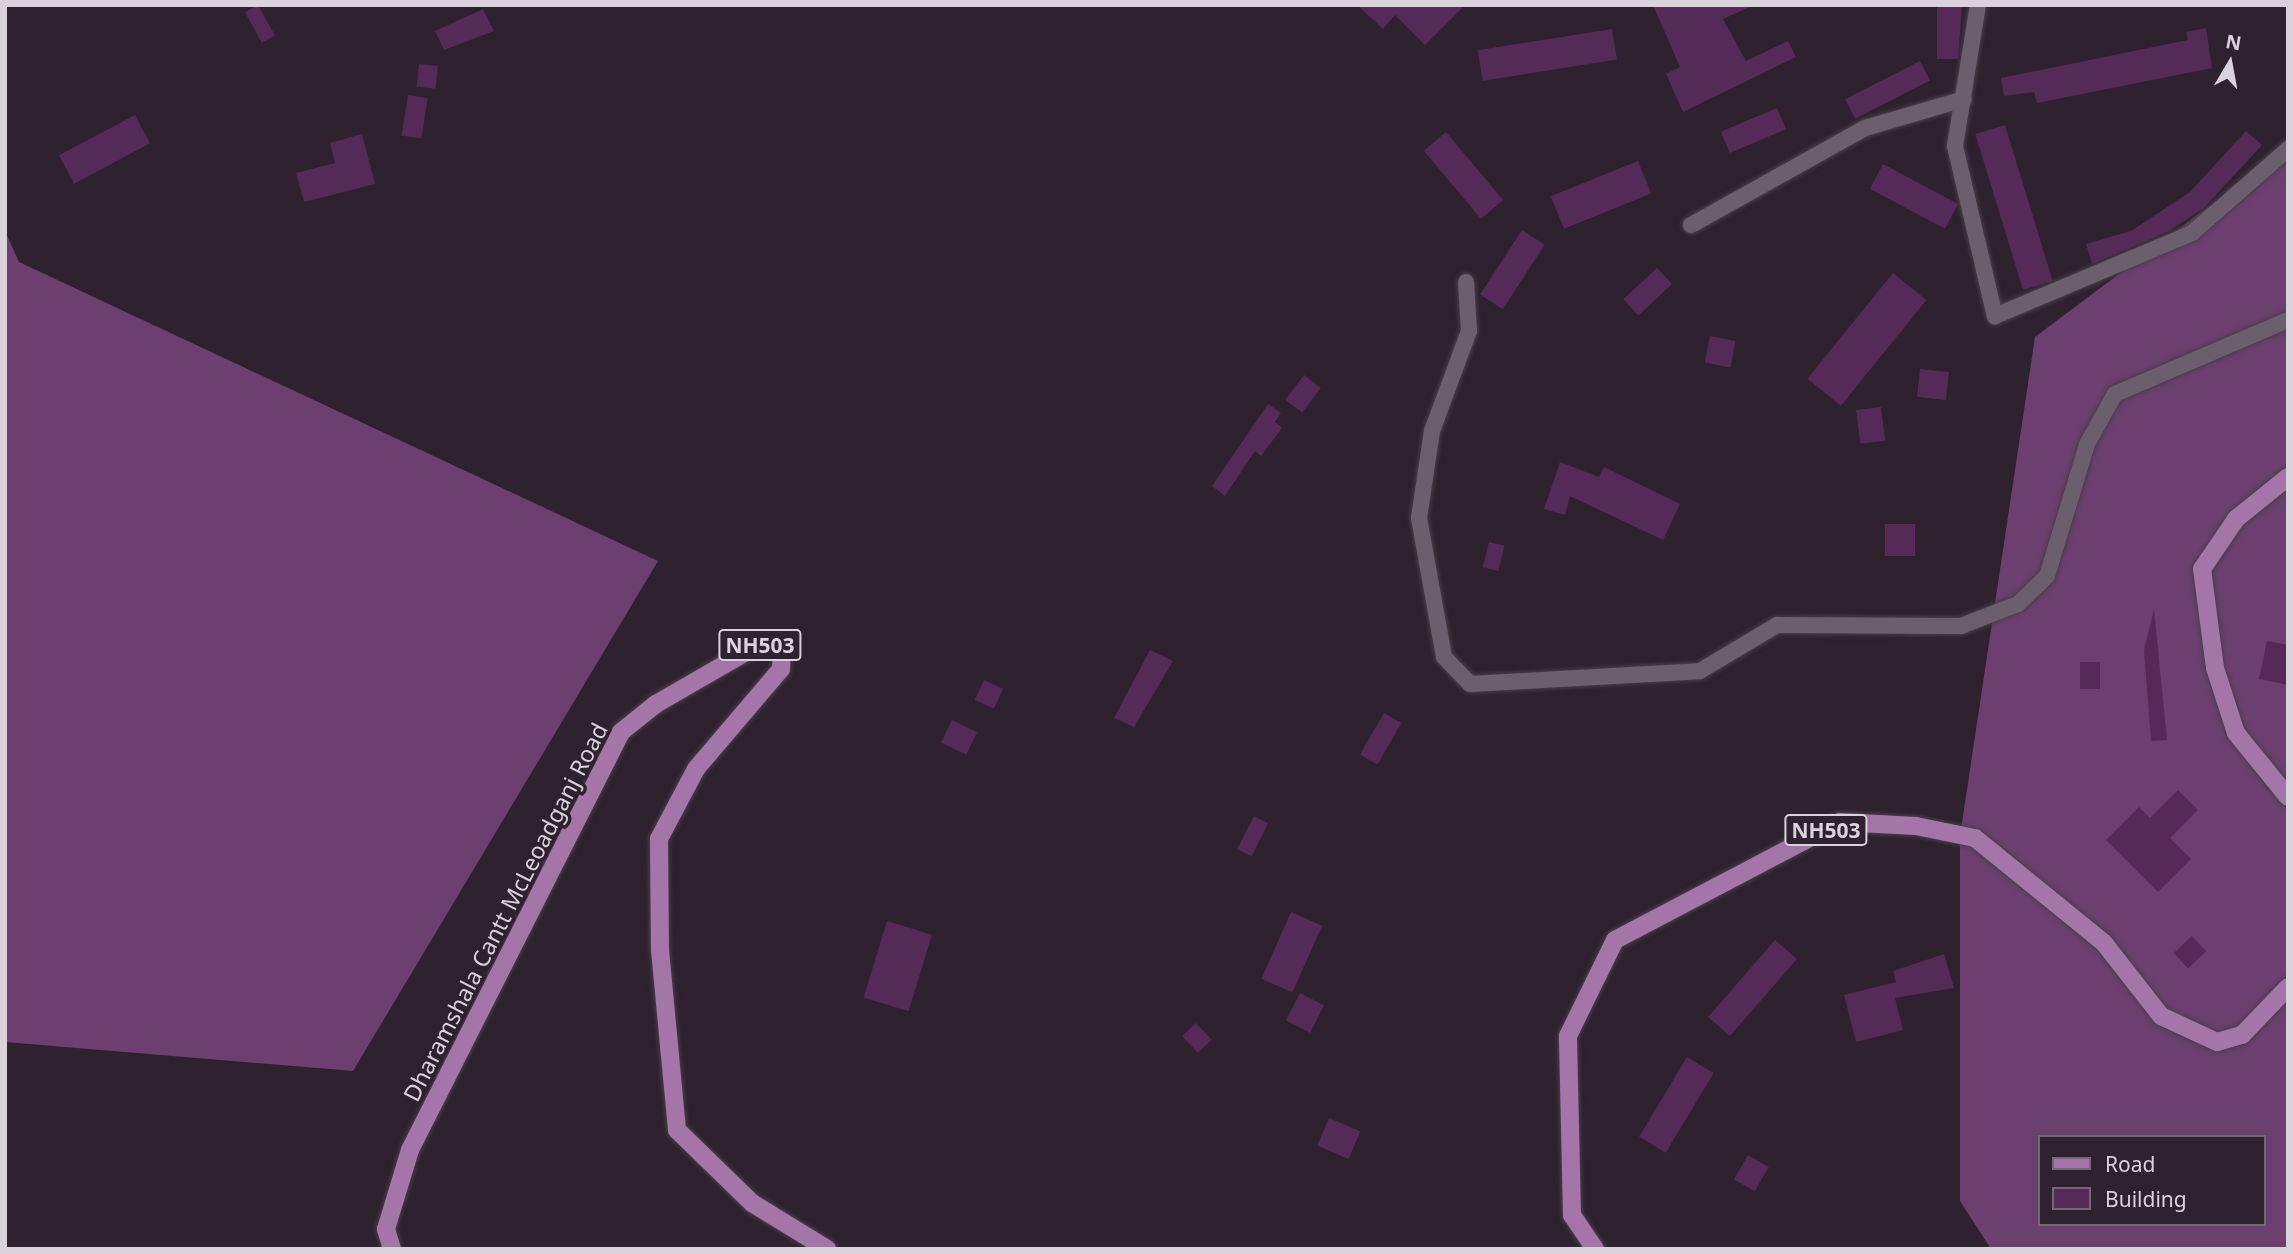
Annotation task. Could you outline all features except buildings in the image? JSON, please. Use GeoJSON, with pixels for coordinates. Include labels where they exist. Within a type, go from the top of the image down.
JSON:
{"type":"FeatureCollection","features":[{"type":"Feature","properties":{"kind":"main road"},"geometry":{"type":"LineString","coordinates":[[2288,477],[2236,519],[2202,569],[2215,668],[2235,733],[2288,797]]}},
{"type":"Feature","properties":{"kind":"main road","name":"Dharamshala Cantt McLeoadganj Road"},"geometry":{"type":"LineString","coordinates":[[392,1249],[386,1229],[410,1150],[621,732],[656,704],[758,645],[782,649],[781,669],[696,769],[659,839],[660,950],[677,1130],[751,1203],[827,1249]]}},
{"type":"Feature","properties":{"kind":"main road","name":"NH503"},"geometry":{"type":"LineString","coordinates":[[1595,1249],[1572,1215],[1568,1036],[1615,940],[1840,822],[1916,826],[1975,838],[2104,943],[2161,1016],[2217,1042],[2242,1035],[2288,987]]}},
{"type":"Feature","properties":{"kind":"street"},"geometry":{"type":"LineString","coordinates":[[1978,5],[1965,99],[1955,146],[1995,316],[2192,233],[2288,149]]}},
{"type":"Feature","properties":{"kind":"street"},"geometry":{"type":"LineString","coordinates":[[1691,225],[1865,128],[1965,99]]}},
{"type":"Feature","properties":{"kind":"street"},"geometry":{"type":"LineString","coordinates":[[1466,282],[1469,331],[1432,431],[1419,518],[1444,657],[1470,684],[1700,671],[1776,625],[1961,626],[2018,604],[2047,576],[2087,444],[2115,394],[2288,320]]}},
{"type":"Feature","properties":{"kind":"shaded area"},"geometry":{"type":"Polygon","coordinates":[[[2288,147],[2288,1249],[1991,1249],[1960,1201],[1960,836],[2035,337],[2288,147]]]}},
{"type":"Feature","properties":{"kind":"shaded area"},"geometry":{"type":"Polygon","coordinates":[[[5,231],[19,262],[658,561],[353,1071],[5,1042],[5,231]]]}}]}
